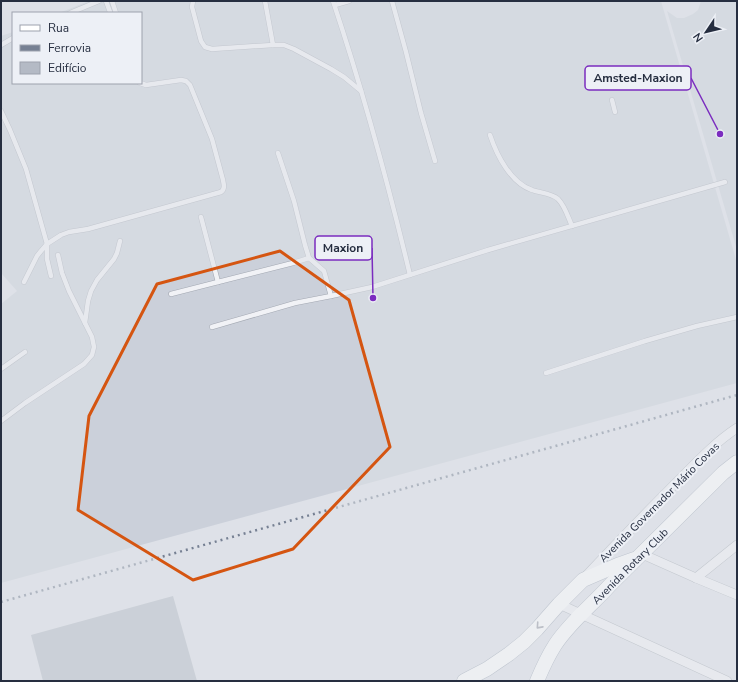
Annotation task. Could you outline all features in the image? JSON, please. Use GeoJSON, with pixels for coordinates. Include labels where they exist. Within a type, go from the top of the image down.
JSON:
{"type":"FeatureCollection","features":[{"type":"Feature","properties":{"kind":"main road","name":"Avenida Rotary Club"},"geometry":{"type":"LineString","coordinates":[[537,681],[556,645],[581,614],[596,601],[723,473],[737,462]]}},
{"type":"Feature","properties":{"kind":"main road"},"geometry":{"type":"LineString","coordinates":[[464,681],[487,669],[524,642],[537,630],[582,580],[640,556]]}},
{"type":"Feature","properties":{"kind":"main road"},"geometry":{"type":"LineString","coordinates":[[582,580],[591,583],[596,592],[596,601]]}},
{"type":"Feature","properties":{"kind":"street","name":"Avenida Governador Mário Covas"},"geometry":{"type":"LineString","coordinates":[[582,580],[708,451],[726,435],[737,428]]}},
{"type":"Feature","properties":{"kind":"street"},"geometry":{"type":"LineString","coordinates":[[696,578],[737,545]]}},
{"type":"Feature","properties":{"kind":"street"},"geometry":{"type":"LineString","coordinates":[[640,556],[737,595]]}},
{"type":"Feature","properties":{"kind":"street"},"geometry":{"type":"LineString","coordinates":[[559,604],[726,681]]}},
{"type":"Feature","properties":{"kind":"lane"},"geometry":{"type":"LineString","coordinates":[[72,12],[99,1]]}},
{"type":"Feature","properties":{"kind":"lane"},"geometry":{"type":"LineString","coordinates":[[106,1],[110,12]]}},
{"type":"Feature","properties":{"kind":"lane"},"geometry":{"type":"LineString","coordinates":[[112,1],[116,12]]}},
{"type":"Feature","properties":{"kind":"lane"},"geometry":{"type":"LineString","coordinates":[[193,1],[192,7],[201,41],[205,46],[212,49],[284,45],[315,60],[344,78],[361,91]]}},
{"type":"Feature","properties":{"kind":"lane"},"geometry":{"type":"LineString","coordinates":[[265,1],[273,45]]}},
{"type":"Feature","properties":{"kind":"lane"},"geometry":{"type":"LineString","coordinates":[[349,1],[334,3],[348,45],[383,166],[410,275]]}},
{"type":"Feature","properties":{"kind":"lane"},"geometry":{"type":"LineString","coordinates":[[392,1],[435,161]]}},
{"type":"Feature","properties":{"kind":"lane"},"geometry":{"type":"LineString","coordinates":[[1,45],[12,39]]}},
{"type":"Feature","properties":{"kind":"lane"},"geometry":{"type":"LineString","coordinates":[[24,282],[37,256],[47,244],[61,235],[70,232],[88,230],[224,190],[223,180],[212,139],[190,85],[186,81],[182,80],[146,85],[142,84]]}},
{"type":"Feature","properties":{"kind":"lane"},"geometry":{"type":"LineString","coordinates":[[612,100],[615,112]]}},
{"type":"Feature","properties":{"kind":"lane"},"geometry":{"type":"LineString","coordinates":[[1,111],[26,169],[47,244],[47,259],[51,276]]}},
{"type":"Feature","properties":{"kind":"lane"},"geometry":{"type":"LineString","coordinates":[[490,135],[499,157],[516,180],[526,188],[548,194],[558,199],[564,207],[572,226]]}},
{"type":"Feature","properties":{"kind":"lane"},"geometry":{"type":"LineString","coordinates":[[278,153],[294,201],[309,258],[324,271],[331,296]]}},
{"type":"Feature","properties":{"kind":"lane"},"geometry":{"type":"LineString","coordinates":[[212,327],[295,303],[372,287],[488,250],[726,182]]}},
{"type":"Feature","properties":{"kind":"lane"},"geometry":{"type":"LineString","coordinates":[[201,217],[218,282]]}},
{"type":"Feature","properties":{"kind":"lane"},"geometry":{"type":"LineString","coordinates":[[85,323],[91,290],[114,259],[120,240]]}},
{"type":"Feature","properties":{"kind":"lane"},"geometry":{"type":"LineString","coordinates":[[1,421],[25,403],[84,364],[92,355],[94,347],[92,337],[69,291],[62,274],[58,255]]}},
{"type":"Feature","properties":{"kind":"lane"},"geometry":{"type":"LineString","coordinates":[[171,294],[309,258]]}},
{"type":"Feature","properties":{"kind":"lane"},"geometry":{"type":"LineString","coordinates":[[546,373],[653,339],[737,316]]}},
{"type":"Feature","properties":{"kind":"lane"},"geometry":{"type":"LineString","coordinates":[[1,369],[25,352]]}},
{"type":"Feature","properties":{"kind":"highlighted area"},"geometry":{"type":"Polygon","coordinates":[[[280,251],[349,300],[390,447],[293,549],[193,580],[78,510],[89,416],[157,284],[280,251]]]}},
{"type":"Feature","properties":{"kind":"shaded area"},"geometry":{"type":"Polygon","coordinates":[[[89,1],[661,1],[737,263],[737,383],[1,583],[1,304],[17,291],[1,273],[1,36],[12,32],[12,84],[142,84],[142,12],[62,12],[89,1]]]}},
{"type":"Feature","properties":{"kind":"shaded area"},"geometry":{"type":"Polygon","coordinates":[[[701,1],[737,1],[737,250],[667,11],[677,18],[684,18],[698,10],[701,1]]]}},
{"type":"Feature","properties":{"kind":"building"},"geometry":{"type":"Polygon","coordinates":[[[173,596],[197,681],[43,681],[31,635],[173,596]]]}},
{"type":"Feature","properties":{"kind":"railway"},"geometry":{"type":"LineString","coordinates":[[1,602],[737,395]]}},
{"type":"Feature","properties":{"kind":"place","name":"Amsted-Maxion"},"geometry":{"type":"Point","coordinates":[720,134]}},
{"type":"Feature","properties":{"kind":"place","name":"Maxion"},"geometry":{"type":"Point","coordinates":[373,298]}}]}
